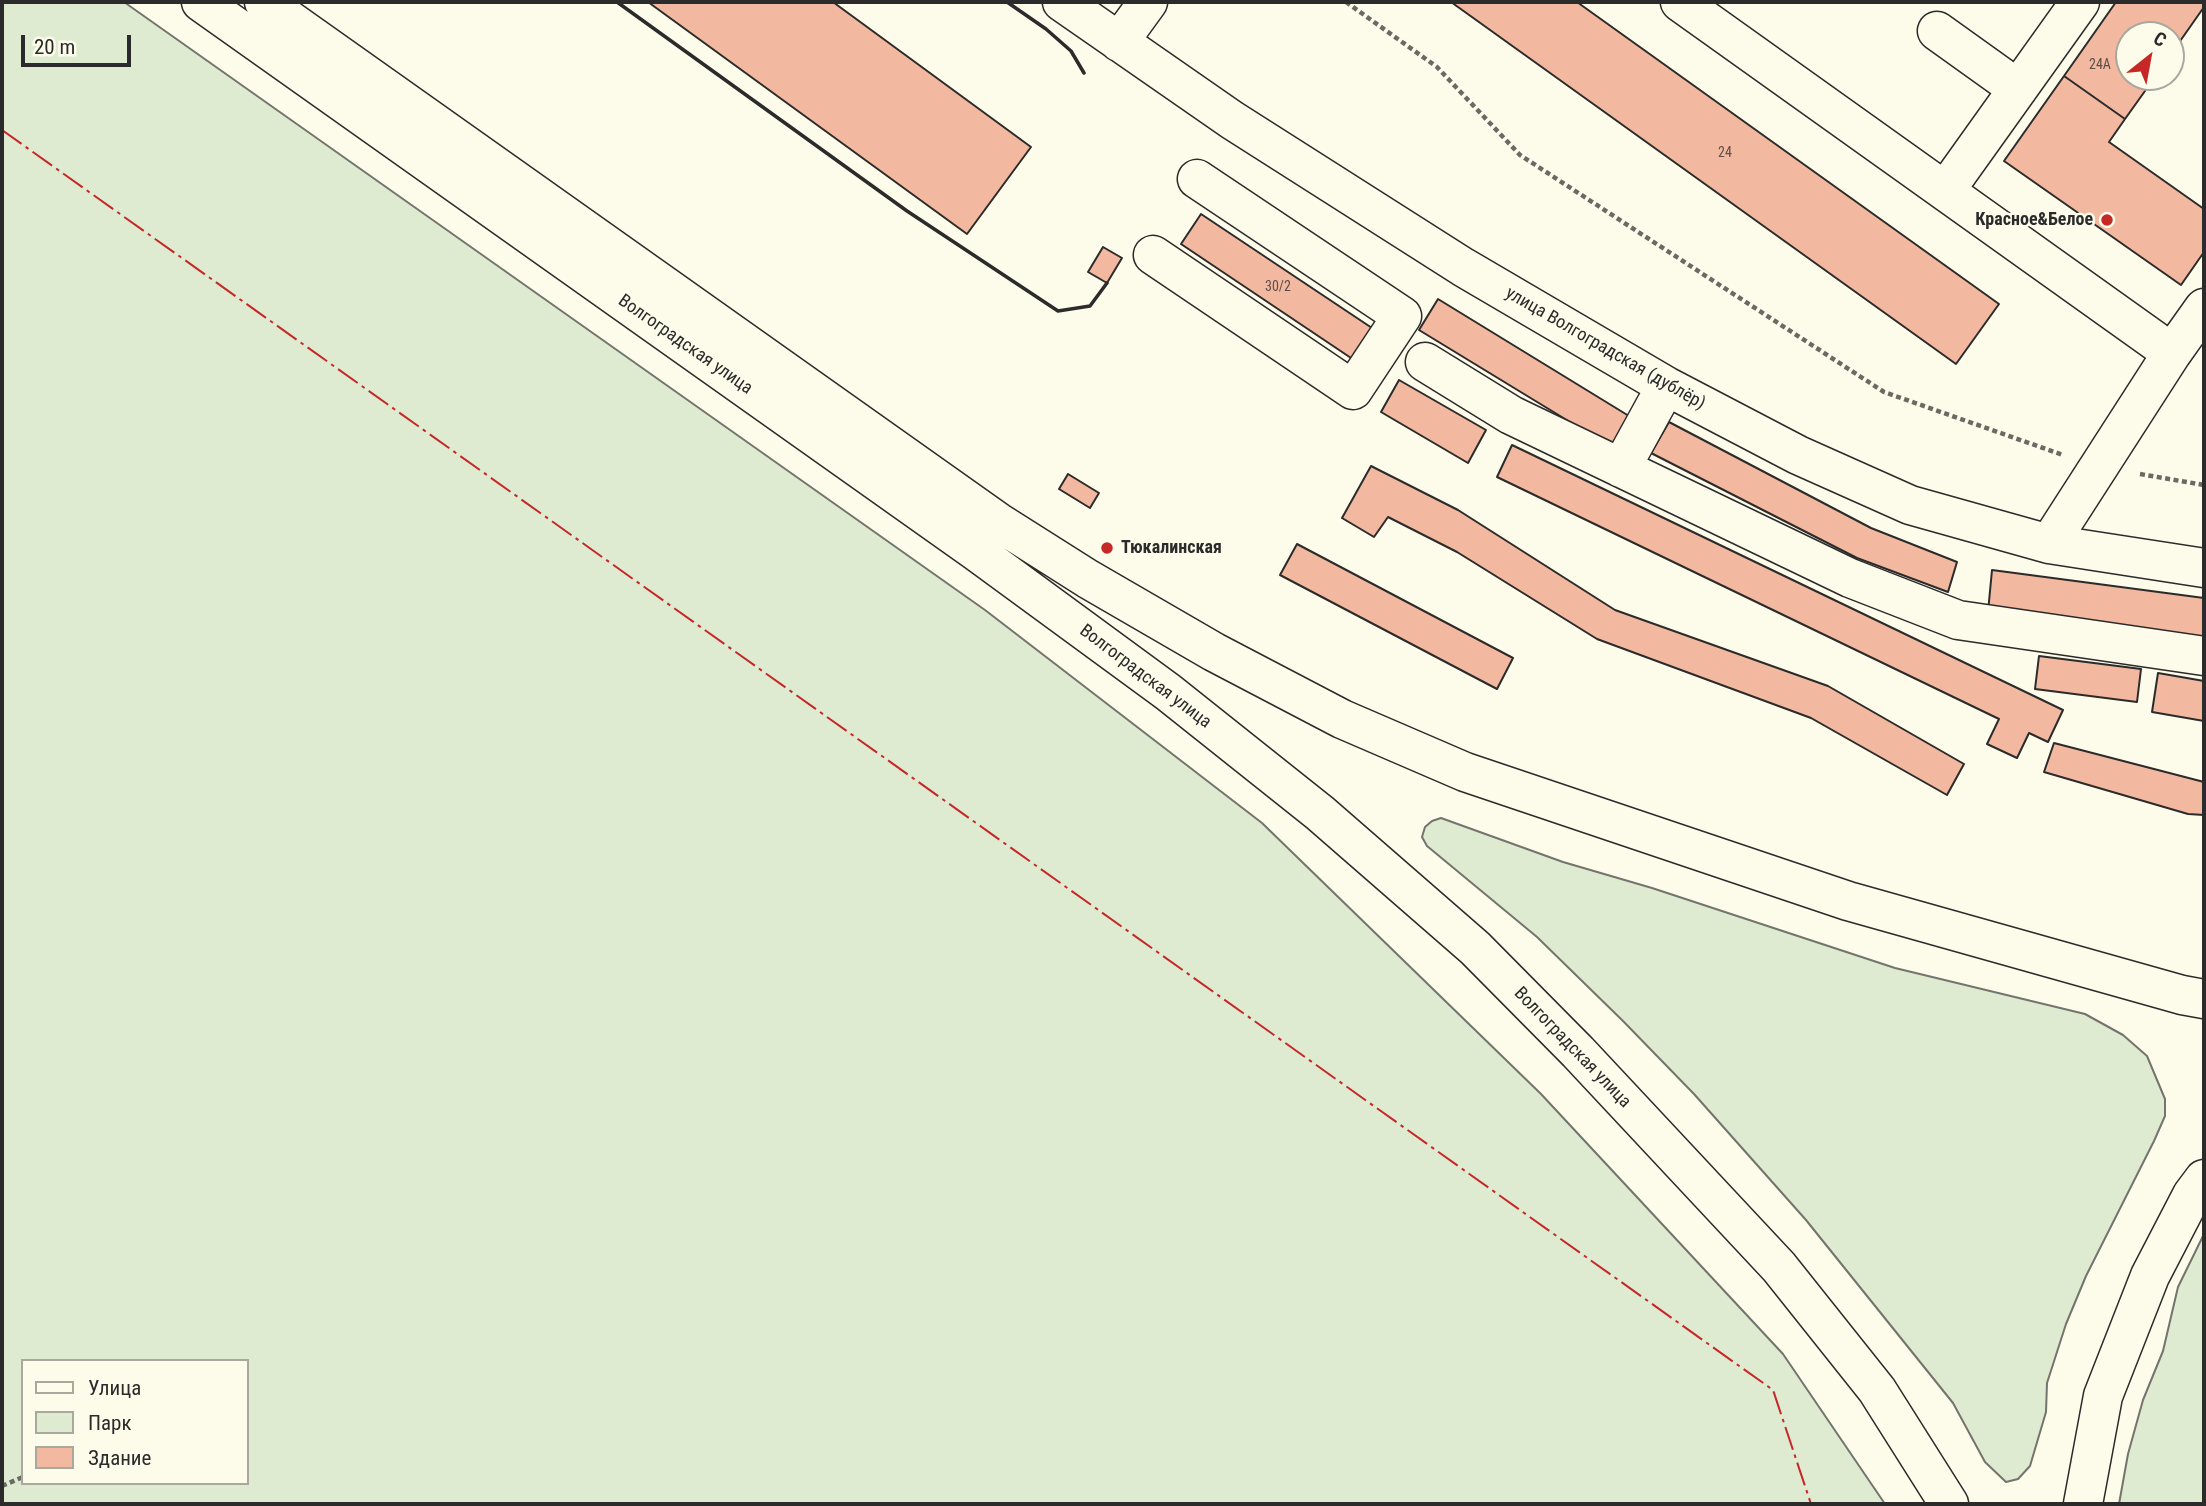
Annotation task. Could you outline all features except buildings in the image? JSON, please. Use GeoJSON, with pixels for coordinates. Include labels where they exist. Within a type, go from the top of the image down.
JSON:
{"type":"FeatureCollection","features":[{"type":"Feature","properties":{"kind":"main road","name":"Волгоградская улица"},"geometry":{"type":"LineString","coordinates":[[201,2],[977,552],[1168,692],[1320,813],[1475,948],[1578,1052],[1779,1267],[1877,1390],[1949,1504]]}},
{"type":"Feature","properties":{"kind":"main road","name":"Волгоградская улица"},"geometry":{"type":"LineString","coordinates":[[264,2],[998,522],[1088,579],[1214,652],[1342,719],[1465,772],[1848,901],[2204,999]]}},
{"type":"Feature","properties":{"kind":"main road","name":"улица Волгоградская (дублёр)"},"geometry":{"type":"LineString","coordinates":[[1062,2],[1232,120],[1452,260],[1666,386],[1798,455],[1910,505],[2049,544],[2204,568]]}},
{"type":"Feature","properties":{"kind":"main road"},"geometry":{"type":"LineString","coordinates":[[1119,42],[1148,2]]}},
{"type":"Feature","properties":{"kind":"main road"},"geometry":{"type":"LineString","coordinates":[[1680,2],[2172,353]]}},
{"type":"Feature","properties":{"kind":"main road"},"geometry":{"type":"LineString","coordinates":[[1945,191],[2080,2]]}},
{"type":"Feature","properties":{"kind":"main road"},"geometry":{"type":"LineString","coordinates":[[1937,31],[2018,89]]}},
{"type":"Feature","properties":{"kind":"main road"},"geometry":{"type":"LineString","coordinates":[[1153,255],[1353,390],[1402,317],[1197,179]]}},
{"type":"Feature","properties":{"kind":"main road"},"geometry":{"type":"LineString","coordinates":[[2049,544],[2204,308]]}},
{"type":"Feature","properties":{"kind":"main road"},"geometry":{"type":"LineString","coordinates":[[1425,362],[1511,415],[1850,579],[1958,620],[2204,656]]}},
{"type":"Feature","properties":{"kind":"main road"},"geometry":{"type":"LineString","coordinates":[[1621,468],[1666,386]]}},
{"type":"Feature","properties":{"kind":"main road"},"geometry":{"type":"LineString","coordinates":[[2083,1504],[2103,1396],[2150,1276],[2192,1195],[2204,1179]]}},
{"type":"Feature","properties":{"kind":"path"},"geometry":{"type":"LineString","coordinates":[[1346,2],[1437,67],[1520,155],[1884,392],[2098,468],[2204,485]]}},
{"type":"Feature","properties":{"kind":"path"},"geometry":{"type":"LineString","coordinates":[[2,1486],[21,1478]]}},
{"type":"Feature","properties":{"kind":"green space"},"geometry":{"type":"Polygon","coordinates":[[[2,2],[124,2],[985,610],[1262,823],[1541,1094],[1783,1354],[1885,1504],[2,1504],[2,2]]]}},
{"type":"Feature","properties":{"kind":"green space"},"geometry":{"type":"Polygon","coordinates":[[[1441,818],[1563,862],[1652,888],[1895,968],[2085,1014],[2123,1035],[2147,1056],[2165,1099],[2165,1116],[2086,1276],[2066,1324],[2047,1383],[2046,1412],[2030,1466],[2018,1479],[2006,1482],[1985,1462],[1953,1403],[1806,1220],[1694,1094],[1537,937],[1427,846],[1422,837],[1425,827],[1441,818]]]}},
{"type":"Feature","properties":{"kind":"green space"},"geometry":{"type":"Polygon","coordinates":[[[2204,1234],[2204,1504],[2119,1504],[2128,1454],[2143,1400],[2163,1351],[2178,1287],[2204,1234]]]}},
{"type":"Feature","properties":{"kind":"wall"},"geometry":{"type":"LineString","coordinates":[[617,2],[907,211],[1058,311],[1090,306],[1107,283]]}},
{"type":"Feature","properties":{"kind":"wall"},"geometry":{"type":"LineString","coordinates":[[1007,2],[1046,29],[1071,51],[1084,73]]}},
{"type":"Feature","properties":{"kind":"power"},"geometry":{"type":"LineString","coordinates":[[2,130],[1773,1390],[1811,1504]]}},
{"type":"Feature","properties":{"kind":"place","name":"Красное&Белое"},"geometry":{"type":"Point","coordinates":[2107,220]}},
{"type":"Feature","properties":{"kind":"place","name":"Тюкалинская"},"geometry":{"type":"Point","coordinates":[1107,548]}}]}
